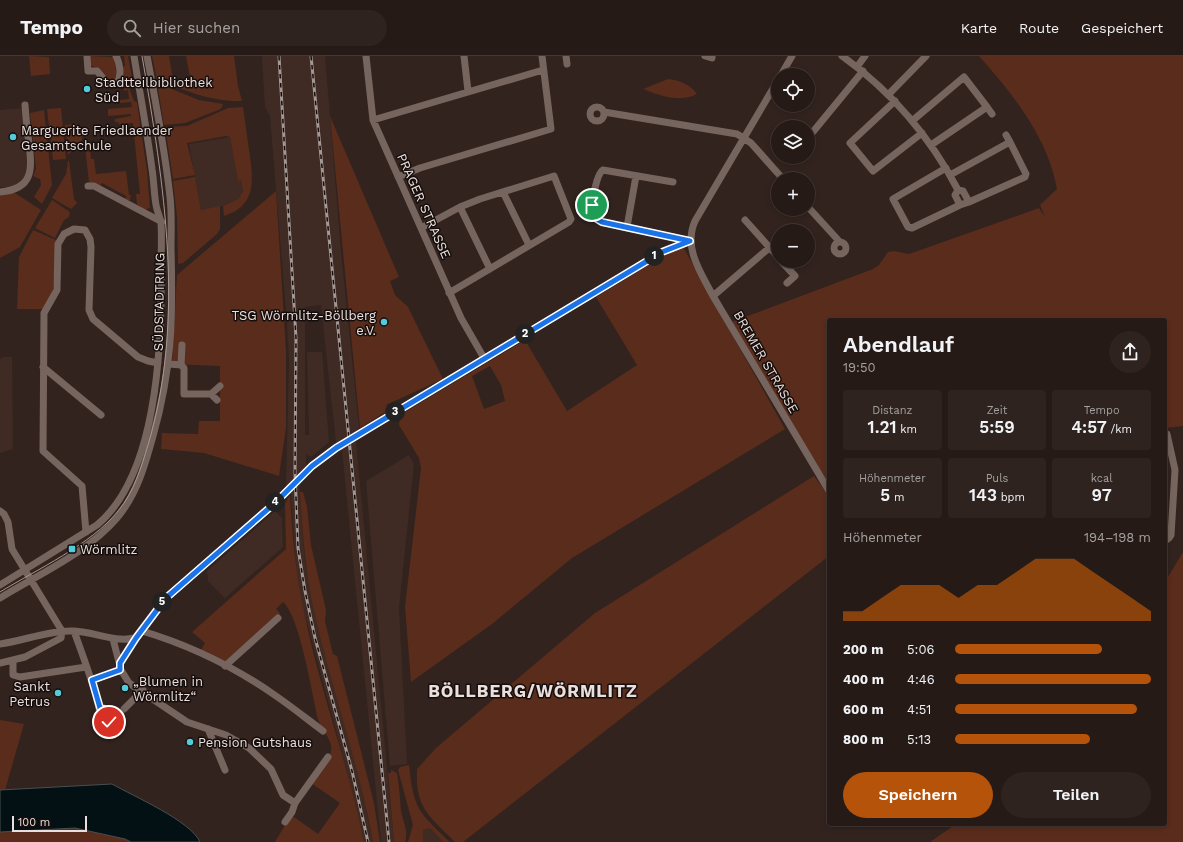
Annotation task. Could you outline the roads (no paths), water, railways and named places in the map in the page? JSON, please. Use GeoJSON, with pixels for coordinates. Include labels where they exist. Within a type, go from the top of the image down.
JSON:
{"type":"FeatureCollection","features":[{"type":"Feature","properties":{"kind":"street"},"geometry":{"type":"LineString","coordinates":[[87,56],[88,71],[97,71],[108,84],[117,83],[120,77],[116,56]]}},
{"type":"Feature","properties":{"kind":"street","name":"SÜDSTADTRING"},"geometry":{"type":"LineString","coordinates":[[0,585],[106,518],[120,499],[130,478],[149,422],[155,390],[162,311],[161,222],[156,206],[152,169],[134,56]]}},
{"type":"Feature","properties":{"kind":"street","name":"SÜDSTADTRING"},"geometry":{"type":"LineString","coordinates":[[0,598],[72,555],[110,526],[124,508],[137,486],[150,450],[165,390],[173,317],[168,180],[147,56]]}},
{"type":"Feature","properties":{"kind":"street","name":"PRAGER STRASSE"},"geometry":{"type":"LineString","coordinates":[[366,56],[373,120],[449,293],[461,318],[484,358]]}},
{"type":"Feature","properties":{"kind":"street"},"geometry":{"type":"LineString","coordinates":[[464,56],[468,91]]}},
{"type":"Feature","properties":{"kind":"street"},"geometry":{"type":"LineString","coordinates":[[398,177],[420,168],[551,129],[542,56]]}},
{"type":"Feature","properties":{"kind":"street"},"geometry":{"type":"LineString","coordinates":[[566,56],[567,64]]}},
{"type":"Feature","properties":{"kind":"street"},"geometry":{"type":"LineString","coordinates":[[705,56],[712,58],[712,56]]}},
{"type":"Feature","properties":{"kind":"street"},"geometry":{"type":"LineString","coordinates":[[785,68],[792,56]]}},
{"type":"Feature","properties":{"kind":"street"},"geometry":{"type":"LineString","coordinates":[[842,56],[860,69],[912,120],[931,145],[958,190],[963,191],[969,202]]}},
{"type":"Feature","properties":{"kind":"street"},"geometry":{"type":"LineString","coordinates":[[815,129],[860,69],[865,56]]}},
{"type":"Feature","properties":{"kind":"street"},"geometry":{"type":"LineString","coordinates":[[888,95],[926,56]]}},
{"type":"Feature","properties":{"kind":"street"},"geometry":{"type":"LineString","coordinates":[[373,120],[543,70]]}},
{"type":"Feature","properties":{"kind":"street"},"geometry":{"type":"LineString","coordinates":[[960,71],[992,114]]}},
{"type":"Feature","properties":{"kind":"street"},"geometry":{"type":"LineString","coordinates":[[912,120],[964,77]]}},
{"type":"Feature","properties":{"kind":"street"},"geometry":{"type":"LineString","coordinates":[[690,241],[695,221],[771,92]]}},
{"type":"Feature","properties":{"kind":"street"},"geometry":{"type":"LineString","coordinates":[[895,102],[850,144],[873,171],[922,133]]}},
{"type":"Feature","properties":{"kind":"street"},"geometry":{"type":"LineString","coordinates":[[0,192],[12,191],[20,187],[32,168],[25,105]]}},
{"type":"Feature","properties":{"kind":"street"},"geometry":{"type":"LineString","coordinates":[[931,145],[987,107]]}},
{"type":"Feature","properties":{"kind":"street"},"geometry":{"type":"LineString","coordinates":[[604,112],[737,134],[744,138],[776,172]]}},
{"type":"Feature","properties":{"kind":"street"},"geometry":{"type":"LineString","coordinates":[[946,168],[893,199],[908,227],[912,228],[1025,177],[1026,174],[1006,135]]}},
{"type":"Feature","properties":{"kind":"street"},"geometry":{"type":"LineString","coordinates":[[950,176],[1010,142]]}},
{"type":"Feature","properties":{"kind":"street"},"geometry":{"type":"LineString","coordinates":[[673,182],[603,170],[600,171],[592,205],[597,219],[602,222],[690,241]]}},
{"type":"Feature","properties":{"kind":"street"},"geometry":{"type":"LineString","coordinates":[[421,228],[460,207],[554,176],[571,218],[569,222],[449,293]]}},
{"type":"Feature","properties":{"kind":"street"},"geometry":{"type":"LineString","coordinates":[[627,227],[636,176]]}},
{"type":"Feature","properties":{"kind":"street"},"geometry":{"type":"LineString","coordinates":[[88,186],[94,186],[161,222],[170,223]]}},
{"type":"Feature","properties":{"kind":"street"},"geometry":{"type":"LineString","coordinates":[[958,190],[955,195],[960,206]]}},
{"type":"Feature","properties":{"kind":"street"},"geometry":{"type":"LineString","coordinates":[[503,192],[528,245]]}},
{"type":"Feature","properties":{"kind":"street"},"geometry":{"type":"LineString","coordinates":[[460,207],[490,269]]}},
{"type":"Feature","properties":{"kind":"street"},"geometry":{"type":"LineString","coordinates":[[815,215],[839,242]]}},
{"type":"Feature","properties":{"kind":"street"},"geometry":{"type":"LineString","coordinates":[[713,296],[769,248],[745,220]]}},
{"type":"Feature","properties":{"kind":"street"},"geometry":{"type":"LineString","coordinates":[[86,532],[82,486],[43,451],[44,314],[57,290],[58,244],[64,234],[74,229],[85,230],[90,239],[89,310],[93,319],[138,357],[158,363]]}},
{"type":"Feature","properties":{"kind":"street"},"geometry":{"type":"LineString","coordinates":[[92,680],[120,667],[136,638],[156,610],[182,584],[275,503],[312,466],[336,448],[662,252],[690,241]]}},
{"type":"Feature","properties":{"kind":"street","name":"BREMER STRASSE"},"geometry":{"type":"LineString","coordinates":[[690,241],[695,261],[713,296],[827,488]]}},
{"type":"Feature","properties":{"kind":"street"},"geometry":{"type":"LineString","coordinates":[[787,284],[795,276],[788,268]]}},
{"type":"Feature","properties":{"kind":"street"},"geometry":{"type":"LineString","coordinates":[[182,345],[181,365],[184,370],[184,394],[211,394],[220,386]]}},
{"type":"Feature","properties":{"kind":"street"},"geometry":{"type":"LineString","coordinates":[[169,364],[181,365]]}},
{"type":"Feature","properties":{"kind":"street"},"geometry":{"type":"LineString","coordinates":[[43,368],[101,415]]}},
{"type":"Feature","properties":{"kind":"street"},"geometry":{"type":"LineString","coordinates":[[211,394],[217,400]]}},
{"type":"Feature","properties":{"kind":"street"},"geometry":{"type":"LineString","coordinates":[[1167,434],[1175,470],[1171,534],[1167,540]]}},
{"type":"Feature","properties":{"kind":"street"},"geometry":{"type":"LineString","coordinates":[[1167,490],[1174,488]]}},
{"type":"Feature","properties":{"kind":"street"},"geometry":{"type":"LineString","coordinates":[[0,511],[4,514],[8,522],[12,549],[62,631],[61,638],[24,657],[13,661],[0,663]]}},
{"type":"Feature","properties":{"kind":"street"},"geometry":{"type":"LineString","coordinates":[[225,666],[278,618]]}},
{"type":"Feature","properties":{"kind":"street"},"geometry":{"type":"LineString","coordinates":[[0,644],[22,641],[62,631],[86,631],[113,639],[125,640],[136,638]]}},
{"type":"Feature","properties":{"kind":"street"},"geometry":{"type":"LineString","coordinates":[[74,631],[92,680],[100,708],[102,724]]}},
{"type":"Feature","properties":{"kind":"street"},"geometry":{"type":"LineString","coordinates":[[142,631],[161,637],[225,666],[276,696],[323,731]]}},
{"type":"Feature","properties":{"kind":"street"},"geometry":{"type":"LineString","coordinates":[[113,639],[120,667],[129,682],[143,690],[187,722],[226,735],[249,748],[271,769],[283,795],[295,803]]}},
{"type":"Feature","properties":{"kind":"street"},"geometry":{"type":"LineString","coordinates":[[13,661],[13,675],[20,677],[86,667]]}},
{"type":"Feature","properties":{"kind":"street"},"geometry":{"type":"LineString","coordinates":[[124,709],[143,690]]}},
{"type":"Feature","properties":{"kind":"street"},"geometry":{"type":"LineString","coordinates":[[100,708],[104,709],[109,722],[115,728]]}},
{"type":"Feature","properties":{"kind":"street"},"geometry":{"type":"LineString","coordinates":[[208,729],[225,770]]}},
{"type":"Feature","properties":{"kind":"street"},"geometry":{"type":"LineString","coordinates":[[285,822],[292,812],[295,803],[328,757]]}},
{"type":"Feature","properties":{"kind":"tram line"},"geometry":{"type":"LineString","coordinates":[[0,592],[63,556],[107,523],[124,504],[133,488],[148,445],[160,397],[166,349],[169,300],[168,251],[164,202],[158,153],[142,56]]}},
{"type":"Feature","properties":{"kind":"railway"},"geometry":{"type":"LineString","coordinates":[[279,56],[296,338],[295,473],[298,548],[315,638],[352,771],[368,842]]}},
{"type":"Feature","properties":{"kind":"railway"},"geometry":{"type":"LineString","coordinates":[[311,56],[389,842]]}},
{"type":"Feature","properties":{"kind":"place","name":"Stadtteilbibliothek Süd"},"geometry":{"type":"Point","coordinates":[87,89]}},
{"type":"Feature","properties":{"kind":"place","name":"Marguerite Friedlaender Gesamtschule"},"geometry":{"type":"Point","coordinates":[13,137]}},
{"type":"Feature","properties":{"kind":"place","name":"TSG Wörmlitz-Böllberg e.V."},"geometry":{"type":"Point","coordinates":[384,322]}},
{"type":"Feature","properties":{"kind":"place","name":"Wörmlitz"},"geometry":{"type":"Point","coordinates":[72,549]}},
{"type":"Feature","properties":{"kind":"place","name":"„Blumen in Wörmlitz“"},"geometry":{"type":"Point","coordinates":[125,688]}},
{"type":"Feature","properties":{"kind":"place","name":"Sankt Petrus"},"geometry":{"type":"Point","coordinates":[58,693]}},
{"type":"Feature","properties":{"kind":"place","name":"Pension Gutshaus"},"geometry":{"type":"Point","coordinates":[190,742]}},
{"type":"Feature","properties":{"kind":"district","name":"BÖLLBERG/WÖRMLITZ"},"geometry":{"type":"Point","coordinates":[533,691]}}]}
